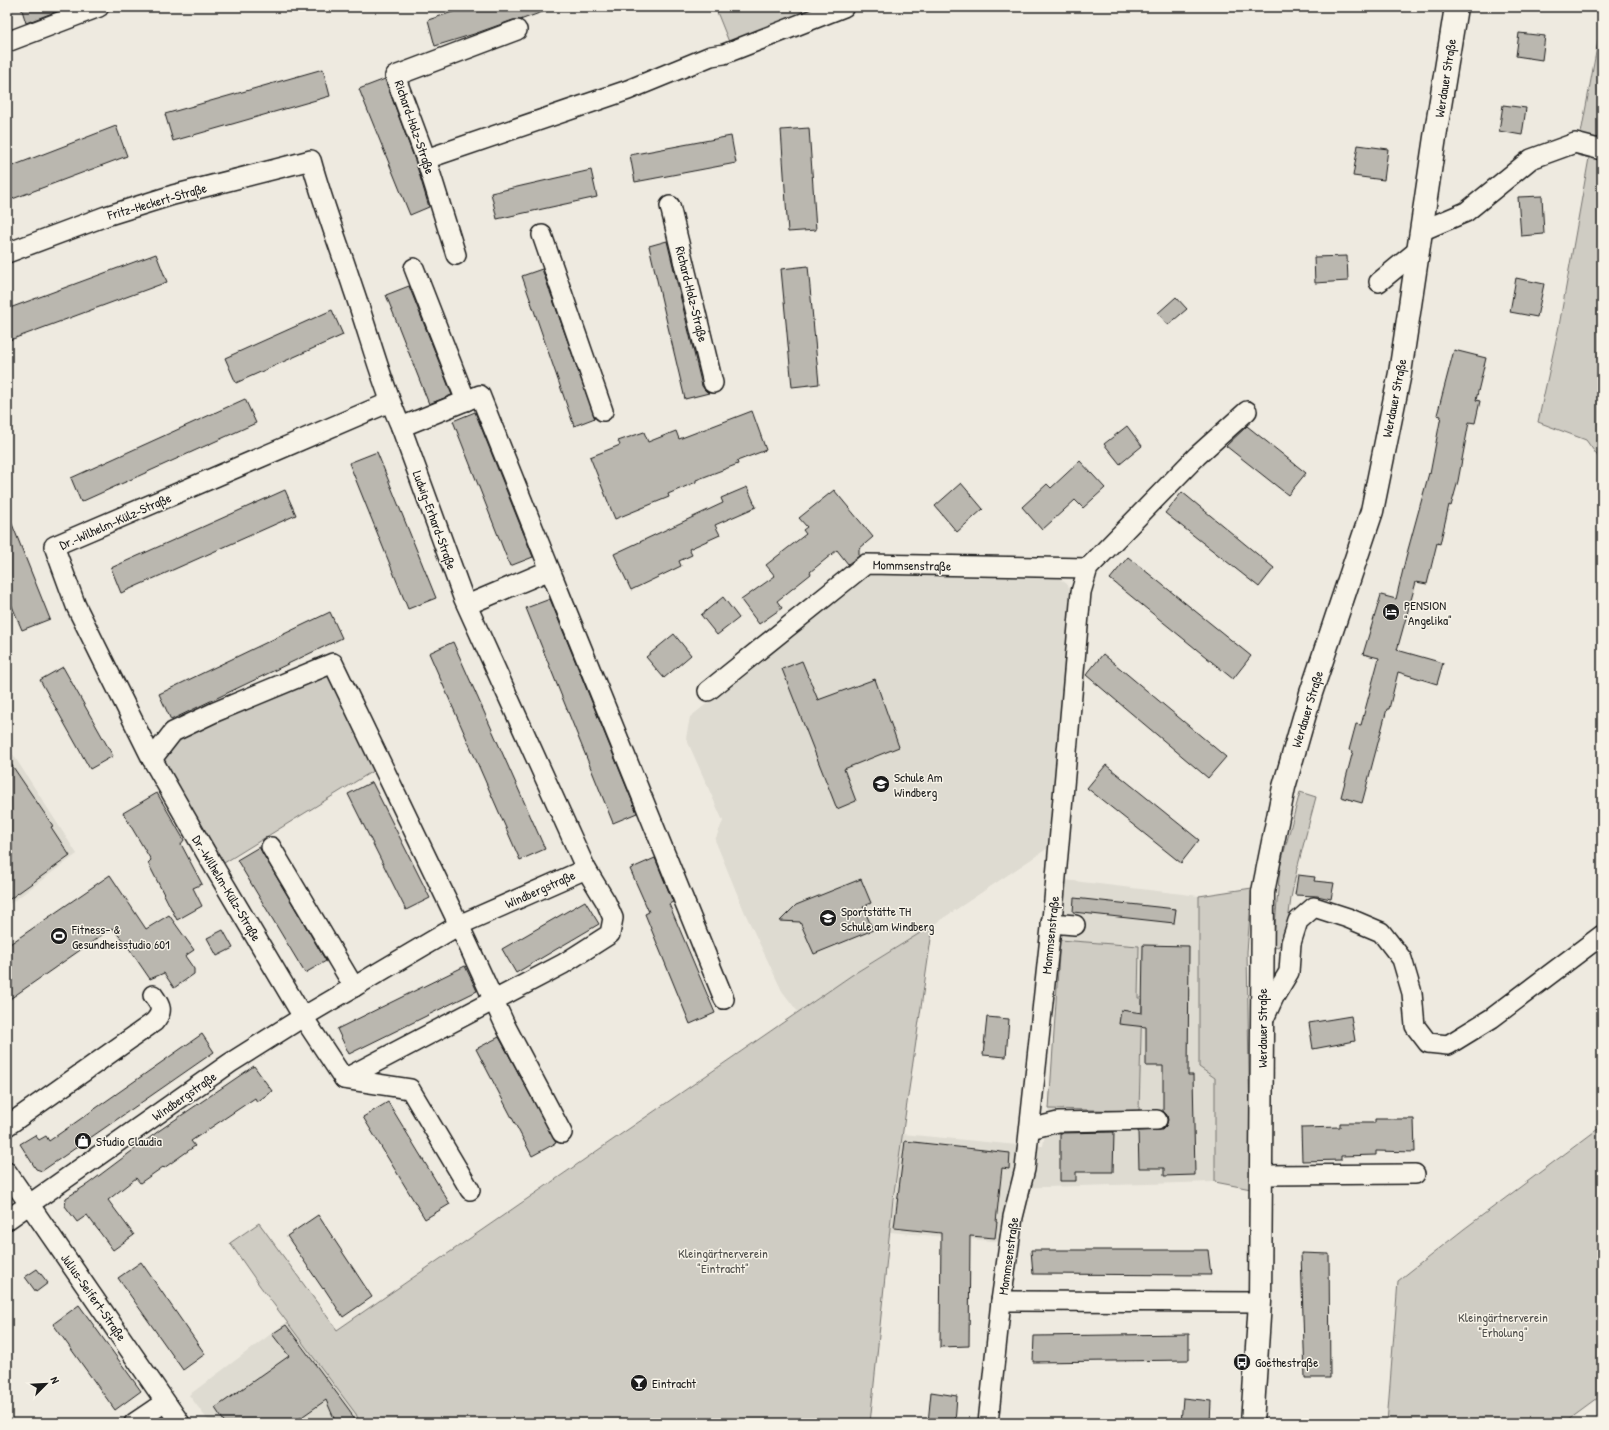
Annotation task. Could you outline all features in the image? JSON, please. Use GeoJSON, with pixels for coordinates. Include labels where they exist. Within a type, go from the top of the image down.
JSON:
{"type":"FeatureCollection","features":[{"type":"Feature","properties":{"kind":"main road","name":"Werdauer Straße"},"geometry":{"type":"LineString","coordinates":[[1252,1423],[1260,1302],[1264,885],[1284,788],[1311,693],[1372,511],[1400,373],[1456,7]]}},
{"type":"Feature","properties":{"kind":"street"},"geometry":{"type":"LineString","coordinates":[[7,42],[99,7]]}},
{"type":"Feature","properties":{"kind":"street"},"geometry":{"type":"LineString","coordinates":[[426,159],[628,90],[711,56],[724,54],[844,7]]}},
{"type":"Feature","properties":{"kind":"street","name":"Richard-Holz-Straße"},"geometry":{"type":"LineString","coordinates":[[456,254],[426,159],[395,76],[517,30]]}},
{"type":"Feature","properties":{"kind":"street"},"geometry":{"type":"LineString","coordinates":[[1379,282],[1420,240],[1466,212],[1531,159],[1575,143],[1602,150]]}},
{"type":"Feature","properties":{"kind":"street","name":"Fritz-Heckert-Straße"},"geometry":{"type":"LineString","coordinates":[[7,253],[106,216],[166,197],[311,160]]}},
{"type":"Feature","properties":{"kind":"street","name":"Ludwig-Erhard-Straße"},"geometry":{"type":"LineString","coordinates":[[311,160],[320,193],[353,287],[390,402],[401,427],[467,605],[586,869]]}},
{"type":"Feature","properties":{"kind":"street","name":"Richard-Holz-Straße"},"geometry":{"type":"LineString","coordinates":[[670,206],[713,383]]}},
{"type":"Feature","properties":{"kind":"street"},"geometry":{"type":"LineString","coordinates":[[542,235],[603,411]]}},
{"type":"Feature","properties":{"kind":"street"},"geometry":{"type":"LineString","coordinates":[[414,268],[466,400]]}},
{"type":"Feature","properties":{"kind":"street"},"geometry":{"type":"LineString","coordinates":[[401,427],[480,395],[724,999]]}},
{"type":"Feature","properties":{"kind":"street","name":"Dr.-Wilhelm-Külz-Straße"},"geometry":{"type":"LineString","coordinates":[[303,1017],[152,759],[76,606],[54,546],[390,402]]}},
{"type":"Feature","properties":{"kind":"street","name":"Mommsenstraße"},"geometry":{"type":"LineString","coordinates":[[988,1423],[1001,1301],[1013,1217],[1025,1168],[1030,1129],[1051,923],[1081,592],[1088,568],[1192,462],[1247,411]]}},
{"type":"Feature","properties":{"kind":"street","name":"Mommsenstraße"},"geometry":{"type":"LineString","coordinates":[[708,691],[866,564],[1088,568]]}},
{"type":"Feature","properties":{"kind":"street"},"geometry":{"type":"LineString","coordinates":[[467,605],[550,570]]}},
{"type":"Feature","properties":{"kind":"street"},"geometry":{"type":"LineString","coordinates":[[152,759],[173,732],[215,712],[333,662],[506,1026],[562,1133]]}},
{"type":"Feature","properties":{"kind":"street"},"geometry":{"type":"LineString","coordinates":[[271,847],[354,987]]}},
{"type":"Feature","properties":{"kind":"street","name":"Windbergstraße"},"geometry":{"type":"LineString","coordinates":[[7,1220],[230,1064],[303,1017],[459,925],[586,869],[606,902],[613,918],[610,934],[563,964],[344,1079]]}},
{"type":"Feature","properties":{"kind":"street"},"geometry":{"type":"LineString","coordinates":[[1262,1024],[1274,996],[1290,972],[1291,943],[1298,922],[1314,907],[1348,918],[1381,932],[1402,959],[1412,993],[1415,1026],[1428,1043],[1448,1045],[1492,1018],[1602,935]]}},
{"type":"Feature","properties":{"kind":"street"},"geometry":{"type":"LineString","coordinates":[[1051,923],[1075,925]]}},
{"type":"Feature","properties":{"kind":"street"},"geometry":{"type":"LineString","coordinates":[[7,1126],[154,1022],[160,1015],[161,1009],[153,994]]}},
{"type":"Feature","properties":{"kind":"street"},"geometry":{"type":"LineString","coordinates":[[303,1017],[344,1079],[410,1089],[470,1190]]}},
{"type":"Feature","properties":{"kind":"street"},"geometry":{"type":"LineString","coordinates":[[1030,1129],[1058,1122],[1157,1120]]}},
{"type":"Feature","properties":{"kind":"street","name":"Julius-Seifert-Straße"},"geometry":{"type":"LineString","coordinates":[[7,1172],[180,1423]]}},
{"type":"Feature","properties":{"kind":"street"},"geometry":{"type":"LineString","coordinates":[[1261,1175],[1416,1174]]}},
{"type":"Feature","properties":{"kind":"street","name":"Mommsenstraße"},"geometry":{"type":"LineString","coordinates":[[1001,1301],[1260,1302]]}},
{"type":"Feature","properties":{"kind":"street"},"geometry":{"type":"LineString","coordinates":[[134,1423],[165,1402]]}},
{"type":"Feature","properties":{"kind":"shaded area","name":"Schule Am Windberg"},"geometry":{"type":"Polygon","coordinates":[[[883,573],[1056,576],[1067,584],[1073,594],[1048,848],[933,925],[852,975],[798,1012],[782,991],[745,913],[715,840],[723,821],[686,738],[690,717],[869,575],[883,573]]]}},
{"type":"Feature","properties":{"kind":"shaded area"},"geometry":{"type":"Polygon","coordinates":[[[7,745],[77,854],[7,906],[7,745]]]}},
{"type":"Feature","properties":{"kind":"shaded area"},"geometry":{"type":"Polygon","coordinates":[[[1065,880],[1199,896],[1199,1067],[1215,1078],[1215,1182],[1012,1188],[1003,1242],[890,1232],[903,1134],[1017,1145],[1043,1146],[1049,1109],[1139,1111],[1142,999],[1138,998],[1139,946],[1060,940],[1065,880]]]}},
{"type":"Feature","properties":{"kind":"shaded area"},"geometry":{"type":"Polygon","coordinates":[[[287,1322],[356,1414],[360,1423],[210,1423],[189,1395],[287,1322]]]}},
{"type":"Feature","properties":{"kind":"green space"},"geometry":{"type":"Polygon","coordinates":[[[715,7],[823,7],[731,47],[715,7]]]}},
{"type":"Feature","properties":{"kind":"green space"},"geometry":{"type":"Polygon","coordinates":[[[1602,20],[1602,462],[1586,440],[1538,422],[1559,326],[1589,158],[1577,155],[1602,20]]]}},
{"type":"Feature","properties":{"kind":"green space"},"geometry":{"type":"Polygon","coordinates":[[[328,668],[376,769],[224,863],[162,759],[170,744],[328,668]]]}},
{"type":"Feature","properties":{"kind":"green space"},"geometry":{"type":"Polygon","coordinates":[[[1300,792],[1316,797],[1297,869],[1291,898],[1286,938],[1279,946],[1273,949],[1280,867],[1300,792]]]}},
{"type":"Feature","properties":{"kind":"green space"},"geometry":{"type":"Polygon","coordinates":[[[1252,888],[1247,952],[1251,1189],[1215,1182],[1215,1078],[1199,1067],[1199,896],[1252,888]]]}},
{"type":"Feature","properties":{"kind":"green space","name":"Kleingärtnerverein \"Eintracht\""},"geometry":{"type":"Polygon","coordinates":[[[933,925],[893,1199],[870,1423],[360,1423],[356,1414],[260,1286],[230,1243],[259,1223],[337,1330],[852,975],[933,925]]]}},
{"type":"Feature","properties":{"kind":"green space"},"geometry":{"type":"Polygon","coordinates":[[[1060,940],[1139,946],[1138,998],[1142,998],[1139,1111],[1049,1109],[1060,940]]]}},
{"type":"Feature","properties":{"kind":"green space","name":"Kleingärtnerverein \"Erholung\""},"geometry":{"type":"Polygon","coordinates":[[[1602,1126],[1602,1395],[1564,1423],[1387,1423],[1398,1281],[1464,1229],[1602,1126]]]}},
{"type":"Feature","properties":{"kind":"building"},"geometry":{"type":"Polygon","coordinates":[[[21,7],[68,7],[26,23],[21,7]]]}},
{"type":"Feature","properties":{"kind":"building"},"geometry":{"type":"Polygon","coordinates":[[[468,7],[551,7],[551,9],[435,46],[428,20],[468,7]]]}},
{"type":"Feature","properties":{"kind":"building"},"geometry":{"type":"Polygon","coordinates":[[[1519,33],[1545,36],[1542,60],[1516,56],[1519,33]]]}},
{"type":"Feature","properties":{"kind":"building"},"geometry":{"type":"Polygon","coordinates":[[[323,69],[330,96],[173,141],[165,114],[323,69]]]}},
{"type":"Feature","properties":{"kind":"building"},"geometry":{"type":"Polygon","coordinates":[[[385,79],[416,163],[429,207],[410,215],[359,89],[385,79]]]}},
{"type":"Feature","properties":{"kind":"building"},"geometry":{"type":"Polygon","coordinates":[[[1503,105],[1526,108],[1522,135],[1499,131],[1503,105]]]}},
{"type":"Feature","properties":{"kind":"building"},"geometry":{"type":"Polygon","coordinates":[[[116,126],[127,156],[7,201],[7,168],[116,126]]]}},
{"type":"Feature","properties":{"kind":"building"},"geometry":{"type":"Polygon","coordinates":[[[809,128],[816,230],[788,232],[781,130],[809,128]]]}},
{"type":"Feature","properties":{"kind":"building"},"geometry":{"type":"Polygon","coordinates":[[[731,136],[736,163],[635,182],[630,155],[731,136]]]}},
{"type":"Feature","properties":{"kind":"building"},"geometry":{"type":"Polygon","coordinates":[[[1358,145],[1388,149],[1384,180],[1353,176],[1358,145]]]}},
{"type":"Feature","properties":{"kind":"building"},"geometry":{"type":"Polygon","coordinates":[[[591,170],[597,197],[497,219],[491,193],[591,170]]]}},
{"type":"Feature","properties":{"kind":"building"},"geometry":{"type":"Polygon","coordinates":[[[1542,196],[1544,234],[1521,236],[1518,197],[1542,196]]]}},
{"type":"Feature","properties":{"kind":"building"},"geometry":{"type":"Polygon","coordinates":[[[667,241],[702,386],[709,393],[685,399],[649,246],[667,241]]]}},
{"type":"Feature","properties":{"kind":"building"},"geometry":{"type":"Polygon","coordinates":[[[156,254],[167,282],[10,340],[7,332],[7,309],[156,254]]]}},
{"type":"Feature","properties":{"kind":"building"},"geometry":{"type":"Polygon","coordinates":[[[1347,256],[1348,281],[1315,283],[1314,257],[1347,256]]]}},
{"type":"Feature","properties":{"kind":"building"},"geometry":{"type":"Polygon","coordinates":[[[808,266],[819,384],[792,387],[781,269],[808,266]]]}},
{"type":"Feature","properties":{"kind":"building"},"geometry":{"type":"Polygon","coordinates":[[[542,269],[595,418],[574,426],[522,276],[542,269]]]}},
{"type":"Feature","properties":{"kind":"building"},"geometry":{"type":"Polygon","coordinates":[[[1516,278],[1544,284],[1537,317],[1510,312],[1516,278]]]}},
{"type":"Feature","properties":{"kind":"building"},"geometry":{"type":"Polygon","coordinates":[[[409,286],[452,395],[429,404],[386,295],[409,286]]]}},
{"type":"Feature","properties":{"kind":"building"},"geometry":{"type":"Polygon","coordinates":[[[1176,297],[1187,309],[1168,325],[1158,313],[1176,297]]]}},
{"type":"Feature","properties":{"kind":"building"},"geometry":{"type":"Polygon","coordinates":[[[332,310],[343,335],[236,383],[225,358],[332,310]]]}},
{"type":"Feature","properties":{"kind":"building"},"geometry":{"type":"Polygon","coordinates":[[[1454,350],[1486,358],[1476,400],[1480,401],[1475,423],[1469,422],[1458,481],[1451,506],[1449,505],[1440,544],[1437,543],[1427,584],[1416,582],[1397,650],[1443,663],[1437,684],[1398,672],[1362,803],[1341,797],[1353,751],[1349,750],[1356,724],[1361,725],[1379,658],[1363,654],[1381,595],[1396,599],[1429,473],[1430,474],[1441,416],[1437,415],[1454,350]]]}},
{"type":"Feature","properties":{"kind":"building"},"geometry":{"type":"Polygon","coordinates":[[[245,399],[256,423],[81,502],[71,478],[245,399]]]}},
{"type":"Feature","properties":{"kind":"building"},"geometry":{"type":"Polygon","coordinates":[[[752,411],[766,450],[737,461],[738,464],[696,480],[696,482],[668,494],[669,497],[615,519],[590,457],[620,445],[618,441],[644,432],[648,442],[676,431],[679,439],[752,411]]]}},
{"type":"Feature","properties":{"kind":"building"},"geometry":{"type":"Polygon","coordinates":[[[475,412],[533,557],[510,566],[453,421],[475,412]]]}},
{"type":"Feature","properties":{"kind":"building"},"geometry":{"type":"Polygon","coordinates":[[[1127,426],[1142,446],[1120,464],[1104,444],[1127,426]]]}},
{"type":"Feature","properties":{"kind":"building"},"geometry":{"type":"Polygon","coordinates":[[[1247,426],[1306,473],[1288,495],[1226,446],[1247,426]]]}},
{"type":"Feature","properties":{"kind":"building"},"geometry":{"type":"Polygon","coordinates":[[[377,452],[436,598],[408,609],[349,463],[377,452]]]}},
{"type":"Feature","properties":{"kind":"building"},"geometry":{"type":"Polygon","coordinates":[[[1080,461],[1105,488],[1083,508],[1075,500],[1042,530],[1022,507],[1047,484],[1051,488],[1080,461]]]}},
{"type":"Feature","properties":{"kind":"building"},"geometry":{"type":"Polygon","coordinates":[[[961,483],[983,509],[957,532],[935,506],[961,483]]]}},
{"type":"Feature","properties":{"kind":"building"},"geometry":{"type":"Polygon","coordinates":[[[747,487],[756,507],[715,525],[720,535],[689,549],[692,555],[679,561],[681,566],[631,590],[614,554],[723,503],[721,498],[747,487]]]}},
{"type":"Feature","properties":{"kind":"building"},"geometry":{"type":"Polygon","coordinates":[[[285,490],[296,515],[121,593],[111,568],[285,490]]]}},
{"type":"Feature","properties":{"kind":"building"},"geometry":{"type":"Polygon","coordinates":[[[834,490],[873,537],[859,549],[859,556],[848,564],[837,550],[810,572],[811,574],[777,601],[782,608],[759,624],[741,600],[775,576],[766,565],[806,534],[803,530],[807,527],[799,518],[834,490]]]}},
{"type":"Feature","properties":{"kind":"building"},"geometry":{"type":"Polygon","coordinates":[[[1182,492],[1274,568],[1259,587],[1165,513],[1182,492]]]}},
{"type":"Feature","properties":{"kind":"building"},"geometry":{"type":"Polygon","coordinates":[[[8,514],[50,619],[22,630],[7,594],[8,514]]]}},
{"type":"Feature","properties":{"kind":"building"},"geometry":{"type":"Polygon","coordinates":[[[1128,557],[1251,656],[1233,679],[1110,579],[1128,557]]]}},
{"type":"Feature","properties":{"kind":"building"},"geometry":{"type":"Polygon","coordinates":[[[723,597],[739,618],[717,635],[701,615],[723,597]]]}},
{"type":"Feature","properties":{"kind":"building"},"geometry":{"type":"Polygon","coordinates":[[[550,599],[637,813],[613,823],[526,608],[550,599]]]}},
{"type":"Feature","properties":{"kind":"building"},"geometry":{"type":"Polygon","coordinates":[[[330,612],[342,638],[171,720],[159,694],[330,612]]]}},
{"type":"Feature","properties":{"kind":"building"},"geometry":{"type":"Polygon","coordinates":[[[674,634],[691,655],[664,678],[646,657],[674,634]]]}},
{"type":"Feature","properties":{"kind":"building"},"geometry":{"type":"Polygon","coordinates":[[[453,642],[545,849],[520,860],[429,653],[453,642]]]}},
{"type":"Feature","properties":{"kind":"building"},"geometry":{"type":"Polygon","coordinates":[[[1103,654],[1226,757],[1208,778],[1086,675],[1103,654]]]}},
{"type":"Feature","properties":{"kind":"building","name":"Schule Am Windberg"},"geometry":{"type":"Polygon","coordinates":[[[802,661],[818,700],[875,679],[899,747],[844,769],[856,801],[837,809],[782,669],[802,661]]]}},
{"type":"Feature","properties":{"kind":"building"},"geometry":{"type":"Polygon","coordinates":[[[63,667],[113,756],[90,769],[40,680],[63,667]]]}},
{"type":"Feature","properties":{"kind":"building"},"geometry":{"type":"Polygon","coordinates":[[[7,758],[53,826],[51,827],[70,856],[7,901],[7,758]]]}},
{"type":"Feature","properties":{"kind":"building"},"geometry":{"type":"Polygon","coordinates":[[[1106,765],[1199,840],[1181,863],[1087,788],[1106,765]]]}},
{"type":"Feature","properties":{"kind":"building"},"geometry":{"type":"Polygon","coordinates":[[[372,782],[430,898],[406,910],[348,794],[372,782]]]}},
{"type":"Feature","properties":{"kind":"building"},"geometry":{"type":"Polygon","coordinates":[[[157,793],[184,840],[181,844],[202,884],[193,888],[202,906],[177,920],[148,863],[151,860],[123,813],[157,793]]]}},
{"type":"Feature","properties":{"kind":"building"},"geometry":{"type":"Polygon","coordinates":[[[259,847],[326,961],[305,973],[237,860],[259,847]]]}},
{"type":"Feature","properties":{"kind":"building"},"geometry":{"type":"Polygon","coordinates":[[[655,858],[673,902],[669,904],[715,1013],[690,1024],[645,914],[649,912],[630,869],[655,858]]]}},
{"type":"Feature","properties":{"kind":"building"},"geometry":{"type":"Polygon","coordinates":[[[110,875],[146,929],[169,915],[194,950],[185,956],[194,969],[194,974],[174,988],[164,973],[150,979],[126,944],[112,928],[7,1001],[7,946],[110,875]]]}},
{"type":"Feature","properties":{"kind":"building"},"geometry":{"type":"Polygon","coordinates":[[[1298,875],[1315,877],[1314,881],[1334,883],[1331,899],[1317,896],[1295,895],[1298,875]]]}},
{"type":"Feature","properties":{"kind":"building","name":"Sportstätte TH Schule am Windberg"},"geometry":{"type":"Polygon","coordinates":[[[861,879],[871,903],[863,907],[873,930],[814,954],[800,922],[780,921],[796,905],[861,879]]]}},
{"type":"Feature","properties":{"kind":"building"},"geometry":{"type":"Polygon","coordinates":[[[1074,898],[1176,909],[1174,923],[1073,912],[1074,898]]]}},
{"type":"Feature","properties":{"kind":"building"},"geometry":{"type":"Polygon","coordinates":[[[585,901],[599,924],[516,973],[502,949],[585,901]]]}},
{"type":"Feature","properties":{"kind":"building"},"geometry":{"type":"Polygon","coordinates":[[[223,930],[233,948],[217,956],[207,938],[223,930]]]}},
{"type":"Feature","properties":{"kind":"building"},"geometry":{"type":"Polygon","coordinates":[[[1143,945],[1189,946],[1188,1075],[1193,1075],[1195,1175],[1164,1176],[1164,1168],[1139,1168],[1138,1131],[1162,1130],[1166,1126],[1168,1120],[1167,1115],[1163,1111],[1163,1066],[1146,1066],[1146,1027],[1119,1024],[1121,1010],[1142,1013],[1143,945]]]}},
{"type":"Feature","properties":{"kind":"building"},"geometry":{"type":"Polygon","coordinates":[[[465,966],[477,991],[349,1054],[337,1029],[465,966]]]}},
{"type":"Feature","properties":{"kind":"building"},"geometry":{"type":"Polygon","coordinates":[[[1351,1016],[1355,1041],[1313,1049],[1309,1023],[1351,1016]]]}},
{"type":"Feature","properties":{"kind":"building"},"geometry":{"type":"Polygon","coordinates":[[[987,1017],[1009,1019],[1006,1057],[983,1055],[987,1017]]]}},
{"type":"Feature","properties":{"kind":"building"},"geometry":{"type":"Polygon","coordinates":[[[202,1034],[214,1052],[42,1171],[36,1169],[20,1144],[35,1135],[39,1140],[46,1136],[49,1141],[202,1034]]]}},
{"type":"Feature","properties":{"kind":"building"},"geometry":{"type":"Polygon","coordinates":[[[499,1037],[556,1143],[532,1156],[476,1049],[499,1037]]]}},
{"type":"Feature","properties":{"kind":"building"},"geometry":{"type":"Polygon","coordinates":[[[254,1066],[272,1091],[257,1102],[255,1098],[191,1141],[195,1146],[164,1168],[163,1167],[140,1183],[136,1178],[108,1200],[134,1235],[113,1250],[87,1215],[77,1222],[65,1206],[66,1198],[88,1184],[160,1130],[254,1066]]]}},
{"type":"Feature","properties":{"kind":"building"},"geometry":{"type":"Polygon","coordinates":[[[388,1102],[450,1204],[425,1219],[363,1117],[388,1102]]]}},
{"type":"Feature","properties":{"kind":"building"},"geometry":{"type":"Polygon","coordinates":[[[1375,1119],[1414,1119],[1415,1152],[1376,1151],[1376,1155],[1341,1156],[1341,1160],[1302,1161],[1301,1128],[1340,1127],[1340,1123],[1375,1123],[1375,1119]]]}},
{"type":"Feature","properties":{"kind":"building"},"geometry":{"type":"Polygon","coordinates":[[[1114,1132],[1113,1172],[1076,1172],[1076,1181],[1060,1181],[1060,1133],[1114,1132]]]}},
{"type":"Feature","properties":{"kind":"building"},"geometry":{"type":"Polygon","coordinates":[[[905,1141],[1010,1153],[1009,1169],[1002,1168],[995,1238],[970,1236],[969,1346],[940,1347],[941,1233],[894,1228],[905,1141]]]}},
{"type":"Feature","properties":{"kind":"building"},"geometry":{"type":"Polygon","coordinates":[[[318,1215],[372,1297],[343,1317],[287,1236],[318,1215]]]}},
{"type":"Feature","properties":{"kind":"building"},"geometry":{"type":"Polygon","coordinates":[[[1031,1250],[1208,1250],[1211,1275],[1033,1274],[1031,1250]]]}},
{"type":"Feature","properties":{"kind":"building"},"geometry":{"type":"Polygon","coordinates":[[[1301,1253],[1329,1254],[1330,1378],[1305,1378],[1301,1253]]]}},
{"type":"Feature","properties":{"kind":"building"},"geometry":{"type":"Polygon","coordinates":[[[141,1262],[205,1354],[183,1370],[118,1278],[141,1262]]]}},
{"type":"Feature","properties":{"kind":"building"},"geometry":{"type":"Polygon","coordinates":[[[37,1269],[48,1283],[36,1292],[25,1277],[37,1269]]]}},
{"type":"Feature","properties":{"kind":"building"},"geometry":{"type":"Polygon","coordinates":[[[79,1305],[141,1391],[115,1410],[53,1324],[79,1305]]]}},
{"type":"Feature","properties":{"kind":"building"},"geometry":{"type":"Polygon","coordinates":[[[286,1325],[350,1411],[355,1423],[336,1423],[326,1400],[293,1423],[225,1423],[215,1408],[289,1356],[272,1334],[286,1325]]]}},
{"type":"Feature","properties":{"kind":"building"},"geometry":{"type":"Polygon","coordinates":[[[1189,1334],[1189,1360],[1033,1362],[1034,1336],[1189,1334]]]}},
{"type":"Feature","properties":{"kind":"building"},"geometry":{"type":"Polygon","coordinates":[[[931,1392],[957,1396],[955,1423],[928,1423],[931,1392]]]}},
{"type":"Feature","properties":{"kind":"building"},"geometry":{"type":"Polygon","coordinates":[[[1183,1398],[1211,1401],[1210,1423],[1181,1423],[1183,1398]]]}},
{"type":"Feature","properties":{"kind":"place","name":"PENSION \"Angelika\""},"geometry":{"type":"Point","coordinates":[1391,612]}},
{"type":"Feature","properties":{"kind":"place","name":"Schule Am Windberg"},"geometry":{"type":"Point","coordinates":[881,784]}},
{"type":"Feature","properties":{"kind":"place","name":"Sportstätte TH Schule am Windberg"},"geometry":{"type":"Point","coordinates":[828,918]}},
{"type":"Feature","properties":{"kind":"place","name":"Fitness- & Gesundheisstudio 601"},"geometry":{"type":"Point","coordinates":[59,936]}},
{"type":"Feature","properties":{"kind":"place","name":"Studio Claudia"},"geometry":{"type":"Point","coordinates":[83,1141]}},
{"type":"Feature","properties":{"kind":"place","name":"Goethestraße"},"geometry":{"type":"Point","coordinates":[1242,1362]}},
{"type":"Feature","properties":{"kind":"place","name":"Eintracht"},"geometry":{"type":"Point","coordinates":[639,1383]}}]}
